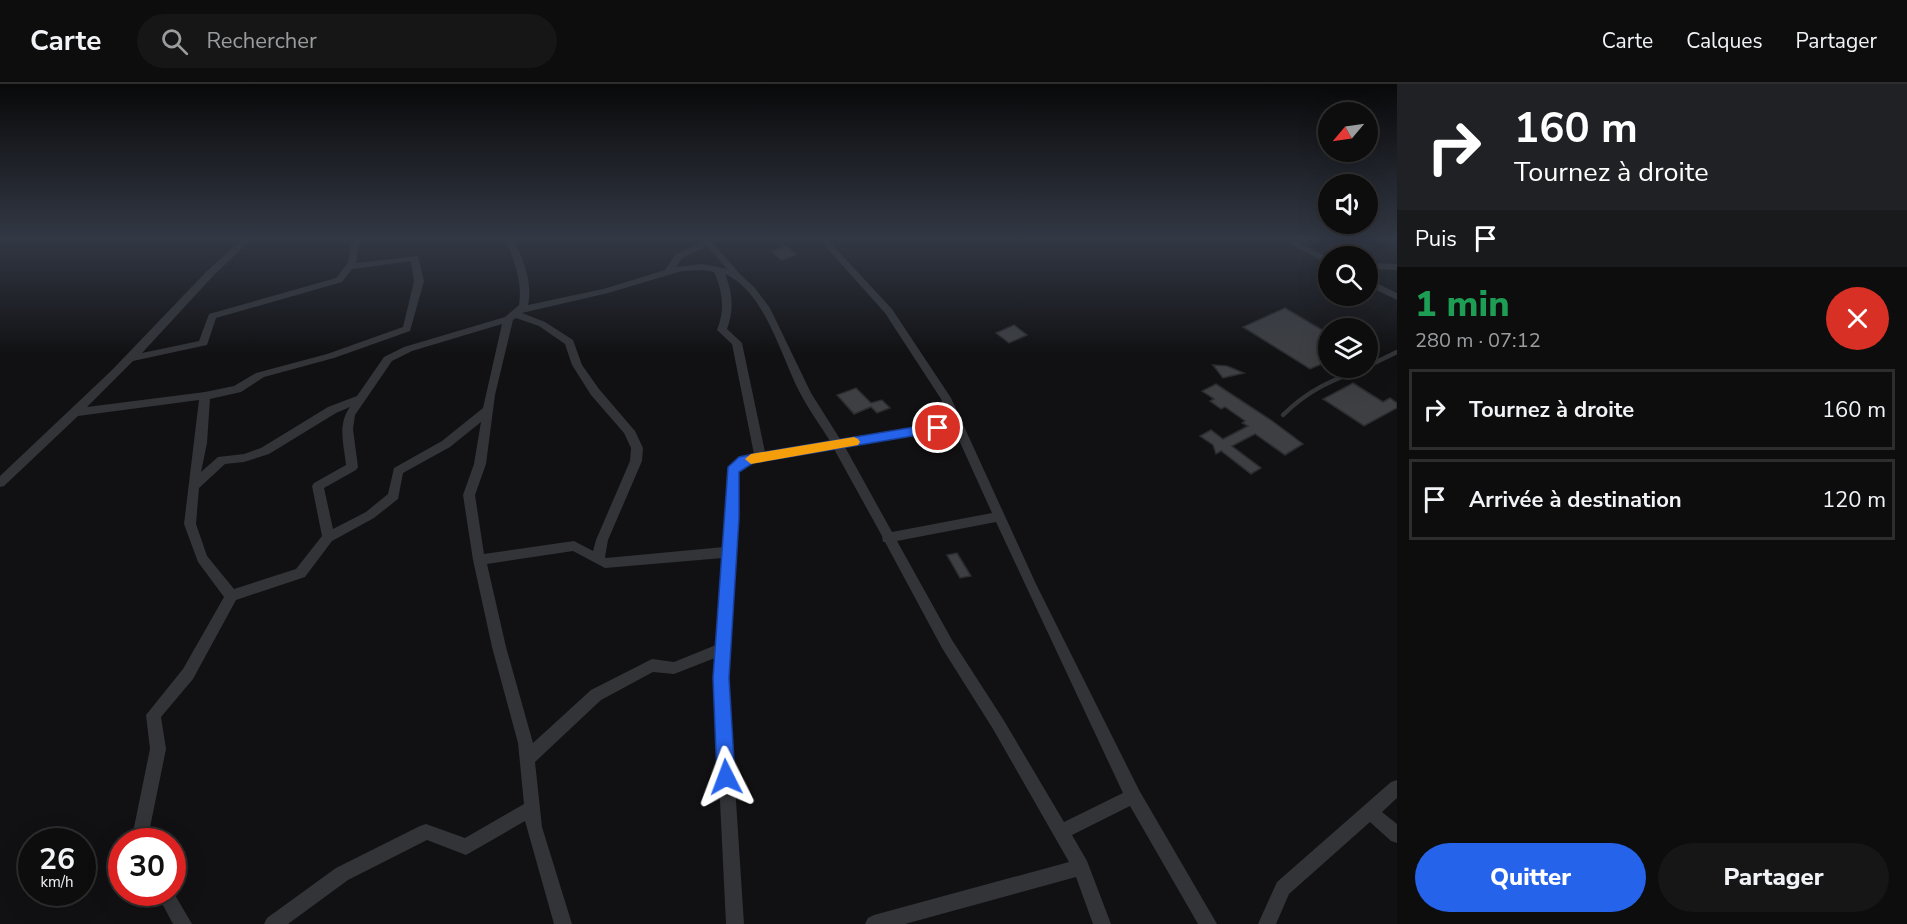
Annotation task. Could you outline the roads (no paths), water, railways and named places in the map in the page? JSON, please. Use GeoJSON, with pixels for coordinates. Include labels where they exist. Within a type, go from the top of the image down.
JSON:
{"type":"FeatureCollection","features":[{"type":"Feature","properties":{"kind":"street"},"geometry":{"type":"LineString","coordinates":[[0,483],[130,358],[205,277]]}},
{"type":"Feature","properties":{"kind":"street"},"geometry":{"type":"LineString","coordinates":[[130,358],[203,344],[212,316],[339,280],[341,277]]}},
{"type":"Feature","properties":{"kind":"street"},"geometry":{"type":"LineString","coordinates":[[76,412],[205,396],[237,389],[260,375],[330,356],[407,329],[418,277]]}},
{"type":"Feature","properties":{"kind":"street"},"geometry":{"type":"LineString","coordinates":[[522,277],[525,301],[514,314],[488,409],[480,464],[469,495],[479,560],[499,647],[526,743],[534,827],[563,924]]}},
{"type":"Feature","properties":{"kind":"street"},"geometry":{"type":"LineString","coordinates":[[328,537],[318,486],[352,467],[347,429],[350,415],[388,358],[514,314],[649,277]]}},
{"type":"Feature","properties":{"kind":"street"},"geometry":{"type":"LineString","coordinates":[[722,277],[728,306],[722,330],[738,343],[760,457]]}},
{"type":"Feature","properties":{"kind":"street"},"geometry":{"type":"LineString","coordinates":[[739,277],[752,289],[765,308],[806,394],[838,445],[887,538],[947,644],[998,724],[1081,867],[1102,924]]}},
{"type":"Feature","properties":{"kind":"street"},"geometry":{"type":"LineString","coordinates":[[858,277],[889,310],[946,398],[999,517],[1133,796],[1209,924]]}},
{"type":"Feature","properties":{"kind":"street"},"geometry":{"type":"LineString","coordinates":[[1378,287],[1397,297]]}},
{"type":"Feature","properties":{"kind":"street"},"geometry":{"type":"LineString","coordinates":[[514,314],[542,324],[569,342],[577,365],[595,393],[629,431],[637,448],[636,461],[602,540],[598,560]]}},
{"type":"Feature","properties":{"kind":"street"},"geometry":{"type":"LineString","coordinates":[[205,396],[190,524],[202,558],[231,596]]}},
{"type":"Feature","properties":{"kind":"street"},"geometry":{"type":"LineString","coordinates":[[193,486],[222,460],[244,458],[265,451],[332,410],[360,399]]}},
{"type":"Feature","properties":{"kind":"street"},"geometry":{"type":"LineString","coordinates":[[142,828],[158,749],[153,715],[188,674],[231,596],[300,573],[328,537],[370,515],[394,496],[398,471],[465,432],[488,409]]}},
{"type":"Feature","properties":{"kind":"street"},"geometry":{"type":"LineString","coordinates":[[735,924],[721,678],[730,552],[732,470],[744,461],[760,457],[958,424]]}},
{"type":"Feature","properties":{"kind":"street"},"geometry":{"type":"LineString","coordinates":[[887,538],[999,517]]}},
{"type":"Feature","properties":{"kind":"street"},"geometry":{"type":"LineString","coordinates":[[479,560],[574,546],[605,563],[730,552]]}},
{"type":"Feature","properties":{"kind":"street"},"geometry":{"type":"LineString","coordinates":[[527,759],[596,694],[652,665],[674,668],[723,648]]}},
{"type":"Feature","properties":{"kind":"street"},"geometry":{"type":"LineString","coordinates":[[1267,924],[1283,888],[1397,788]]}},
{"type":"Feature","properties":{"kind":"street"},"geometry":{"type":"LineString","coordinates":[[1061,832],[1133,796]]}},
{"type":"Feature","properties":{"kind":"street"},"geometry":{"type":"LineString","coordinates":[[273,924],[342,874],[426,832],[466,847],[532,808]]}},
{"type":"Feature","properties":{"kind":"street"},"geometry":{"type":"LineString","coordinates":[[1370,812],[1397,835]]}},
{"type":"Feature","properties":{"kind":"street"},"geometry":{"type":"LineString","coordinates":[[874,924],[1081,867]]}},
{"type":"Feature","properties":{"kind":"street"},"geometry":{"type":"LineString","coordinates":[[172,906],[183,924]]}},
{"type":"Feature","properties":{"kind":"lane"},"geometry":{"type":"LineString","coordinates":[[1378,361],[1397,352]]}},
{"type":"Feature","properties":{"kind":"lane"},"geometry":{"type":"LineString","coordinates":[[1283,415],[1294,404],[1324,383],[1337,378]]}}]}
